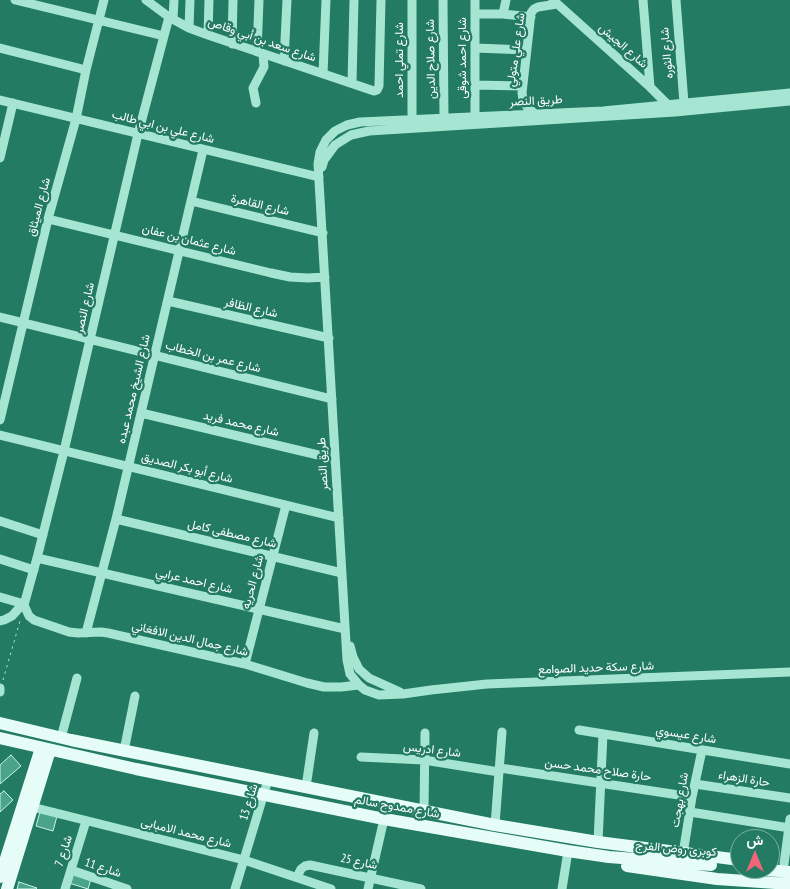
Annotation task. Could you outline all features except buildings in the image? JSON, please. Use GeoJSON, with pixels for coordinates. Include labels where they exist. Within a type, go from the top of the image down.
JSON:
{"type":"FeatureCollection","features":[{"type":"Feature","properties":{"kind":"main road","name":"شارع ممدوح سالم"},"geometry":{"type":"LineString","coordinates":[[0,723],[124,751],[495,825],[598,842],[730,859]]}},
{"type":"Feature","properties":{"kind":"main road","name":"شارع ممدوح سالم"},"geometry":{"type":"LineString","coordinates":[[0,738],[264,796],[384,819],[609,857],[628,867],[717,884],[790,884]]}},
{"type":"Feature","properties":{"kind":"main road"},"geometry":{"type":"LineString","coordinates":[[0,877],[27,806],[45,749]]}},
{"type":"Feature","properties":{"kind":"main road"},"geometry":{"type":"LineString","coordinates":[[136,769],[140,754]]}},
{"type":"Feature","properties":{"kind":"main road"},"geometry":{"type":"LineString","coordinates":[[7,889],[27,806]]}},
{"type":"Feature","properties":{"kind":"main road","name":"كوبرى روض الفرج"},"geometry":{"type":"LineString","coordinates":[[609,857],[730,867]]}},
{"type":"Feature","properties":{"kind":"street"},"geometry":{"type":"LineString","coordinates":[[15,0],[49,4],[98,20],[164,36]]}},
{"type":"Feature","properties":{"kind":"street","name":"شارع الميثاق"},"geometry":{"type":"LineString","coordinates":[[0,420],[48,218],[76,119],[104,0]]}},
{"type":"Feature","properties":{"kind":"street","name":"شارع سعد بن أبي وقاص"},"geometry":{"type":"LineString","coordinates":[[146,0],[189,28],[374,91],[379,86],[381,0]]}},
{"type":"Feature","properties":{"kind":"street","name":"شارع النصر"},"geometry":{"type":"LineString","coordinates":[[24,605],[91,340],[138,134],[164,36],[172,18],[174,0]]}},
{"type":"Feature","properties":{"kind":"street"},"geometry":{"type":"LineString","coordinates":[[189,28],[190,0]]}},
{"type":"Feature","properties":{"kind":"street"},"geometry":{"type":"LineString","coordinates":[[208,35],[209,0]]}},
{"type":"Feature","properties":{"kind":"street"},"geometry":{"type":"LineString","coordinates":[[232,44],[234,0]]}},
{"type":"Feature","properties":{"kind":"street"},"geometry":{"type":"LineString","coordinates":[[256,103],[253,88],[264,67],[260,53],[259,0]]}},
{"type":"Feature","properties":{"kind":"street"},"geometry":{"type":"LineString","coordinates":[[284,61],[287,0]]}},
{"type":"Feature","properties":{"kind":"street"},"geometry":{"type":"LineString","coordinates":[[323,74],[326,0]]}},
{"type":"Feature","properties":{"kind":"street"},"geometry":{"type":"LineString","coordinates":[[352,84],[354,0]]}},
{"type":"Feature","properties":{"kind":"street","name":"شارع تملي احمد"},"geometry":{"type":"LineString","coordinates":[[412,0],[412,120]]}},
{"type":"Feature","properties":{"kind":"street","name":"شارع صلاح الدين"},"geometry":{"type":"LineString","coordinates":[[443,0],[444,118]]}},
{"type":"Feature","properties":{"kind":"street","name":"شارع احمد شوقى"},"geometry":{"type":"LineString","coordinates":[[475,0],[475,117]]}},
{"type":"Feature","properties":{"kind":"street"},"geometry":{"type":"LineString","coordinates":[[503,14],[506,0]]}},
{"type":"Feature","properties":{"kind":"street"},"geometry":{"type":"LineString","coordinates":[[643,0],[650,86]]}},
{"type":"Feature","properties":{"kind":"street","name":"شارع الثوره"},"geometry":{"type":"LineString","coordinates":[[676,0],[684,103]]}},
{"type":"Feature","properties":{"kind":"street","name":"شارع الجيش"},"geometry":{"type":"LineString","coordinates":[[559,3],[650,86],[675,112]]}},
{"type":"Feature","properties":{"kind":"street","name":"شارع علي متولي"},"geometry":{"type":"LineString","coordinates":[[535,114],[527,107],[522,93],[531,17],[534,9],[559,3]]}},
{"type":"Feature","properties":{"kind":"street"},"geometry":{"type":"LineString","coordinates":[[475,14],[531,17]]}},
{"type":"Feature","properties":{"kind":"street"},"geometry":{"type":"LineString","coordinates":[[0,48],[86,70]]}},
{"type":"Feature","properties":{"kind":"street"},"geometry":{"type":"LineString","coordinates":[[475,48],[527,50]]}},
{"type":"Feature","properties":{"kind":"street"},"geometry":{"type":"LineString","coordinates":[[475,85],[522,86]]}},
{"type":"Feature","properties":{"kind":"street","name":"طريق النصر"},"geometry":{"type":"LineString","coordinates":[[345,630],[318,164],[320,152],[326,140],[335,131],[347,125],[360,122],[603,111],[790,93]]}},
{"type":"Feature","properties":{"kind":"street","name":"شارع علي بن ابي طالب"},"geometry":{"type":"LineString","coordinates":[[0,100],[319,177]]}},
{"type":"Feature","properties":{"kind":"street","name":"طريق النصر"},"geometry":{"type":"LineString","coordinates":[[319,177],[324,160],[335,145],[351,135],[369,131],[675,112],[790,101]]}},
{"type":"Feature","properties":{"kind":"street"},"geometry":{"type":"LineString","coordinates":[[0,155],[13,103]]}},
{"type":"Feature","properties":{"kind":"street","name":"شارع الشيخ محمد عبده"},"geometry":{"type":"LineString","coordinates":[[86,633],[129,467],[203,150]]}},
{"type":"Feature","properties":{"kind":"street","name":"شارع القاهرة"},"geometry":{"type":"LineString","coordinates":[[191,202],[323,233]]}},
{"type":"Feature","properties":{"kind":"street","name":"شارع عثمان بن عفان"},"geometry":{"type":"LineString","coordinates":[[48,218],[290,277],[325,277]]}},
{"type":"Feature","properties":{"kind":"street","name":"شارع الظافر"},"geometry":{"type":"LineString","coordinates":[[168,301],[328,338]]}},
{"type":"Feature","properties":{"kind":"street","name":"شارع عمر بن الخطاب"},"geometry":{"type":"LineString","coordinates":[[0,317],[332,400]]}},
{"type":"Feature","properties":{"kind":"street","name":"شارع محمد فريد"},"geometry":{"type":"LineString","coordinates":[[141,413],[335,459]]}},
{"type":"Feature","properties":{"kind":"street","name":"شارع أبو بكر الصديق"},"geometry":{"type":"LineString","coordinates":[[0,435],[339,518]]}},
{"type":"Feature","properties":{"kind":"street","name":"شارع الحريه"},"geometry":{"type":"LineString","coordinates":[[245,664],[286,505]]}},
{"type":"Feature","properties":{"kind":"street","name":"شارع مصطفى كامل"},"geometry":{"type":"LineString","coordinates":[[116,520],[342,573]]}},
{"type":"Feature","properties":{"kind":"street"},"geometry":{"type":"LineString","coordinates":[[0,521],[43,535]]}},
{"type":"Feature","properties":{"kind":"street","name":"شارع احمد عرابي"},"geometry":{"type":"LineString","coordinates":[[37,558],[345,630]]}},
{"type":"Feature","properties":{"kind":"street"},"geometry":{"type":"LineString","coordinates":[[0,559],[34,570]]}},
{"type":"Feature","properties":{"kind":"street"},"geometry":{"type":"LineString","coordinates":[[0,597],[24,605]]}},
{"type":"Feature","properties":{"kind":"street"},"geometry":{"type":"LineString","coordinates":[[0,621],[12,616],[24,605]]}},
{"type":"Feature","properties":{"kind":"street","name":"شارع جمال الدين الافغاني"},"geometry":{"type":"LineString","coordinates":[[24,605],[29,616],[34,620],[69,632],[108,633],[245,664],[307,684],[324,687],[359,685]]}},
{"type":"Feature","properties":{"kind":"street"},"geometry":{"type":"LineString","coordinates":[[345,630],[348,667],[350,674],[359,685]]}},
{"type":"Feature","properties":{"kind":"street"},"geometry":{"type":"LineString","coordinates":[[345,630],[353,657],[359,669],[369,678],[403,694]]}},
{"type":"Feature","properties":{"kind":"street","name":"شارع سكة حديد الصوامع"},"geometry":{"type":"LineString","coordinates":[[359,685],[365,690],[379,695],[487,684],[790,672]]}},
{"type":"Feature","properties":{"kind":"street"},"geometry":{"type":"LineString","coordinates":[[61,738],[77,678]]}},
{"type":"Feature","properties":{"kind":"street"},"geometry":{"type":"LineString","coordinates":[[124,751],[135,696]]}},
{"type":"Feature","properties":{"kind":"street","name":"شارع عيسوي"},"geometry":{"type":"LineString","coordinates":[[579,730],[790,764]]}},
{"type":"Feature","properties":{"kind":"street"},"geometry":{"type":"LineString","coordinates":[[495,825],[502,732]]}},
{"type":"Feature","properties":{"kind":"street"},"geometry":{"type":"LineString","coordinates":[[306,788],[314,733]]}},
{"type":"Feature","properties":{"kind":"street"},"geometry":{"type":"LineString","coordinates":[[424,811],[425,733]]}},
{"type":"Feature","properties":{"kind":"street"},"geometry":{"type":"LineString","coordinates":[[598,842],[603,734]]}},
{"type":"Feature","properties":{"kind":"street","name":"شارع بهجت"},"geometry":{"type":"LineString","coordinates":[[683,854],[702,750]]}},
{"type":"Feature","properties":{"kind":"street","name":"شارع ادريس"},"geometry":{"type":"LineString","coordinates":[[361,756],[424,760],[499,770]]}},
{"type":"Feature","properties":{"kind":"street","name":"حارة صلاح محمد حسن"},"geometry":{"type":"LineString","coordinates":[[499,770],[692,797]]}},
{"type":"Feature","properties":{"kind":"street","name":"شارع 13"},"geometry":{"type":"LineString","coordinates":[[235,889],[268,780]]}},
{"type":"Feature","properties":{"kind":"street","name":"حارة الزهراء"},"geometry":{"type":"LineString","coordinates":[[695,784],[790,798]]}},
{"type":"Feature","properties":{"kind":"street","name":"شارع محمد الامبابى"},"geometry":{"type":"LineString","coordinates":[[27,806],[244,860],[297,878],[312,886],[331,889]]}},
{"type":"Feature","properties":{"kind":"street"},"geometry":{"type":"LineString","coordinates":[[690,812],[790,825],[788,867]]}},
{"type":"Feature","properties":{"kind":"street"},"geometry":{"type":"LineString","coordinates":[[368,889],[384,819]]}},
{"type":"Feature","properties":{"kind":"street","name":"شارع 7"},"geometry":{"type":"LineString","coordinates":[[65,889],[86,822]]}},
{"type":"Feature","properties":{"kind":"street"},"geometry":{"type":"LineString","coordinates":[[562,889],[568,851]]}},
{"type":"Feature","properties":{"kind":"street","name":"شارع 25"},"geometry":{"type":"LineString","coordinates":[[297,878],[301,869],[310,865],[421,889]]}},
{"type":"Feature","properties":{"kind":"street","name":"شارع 11"},"geometry":{"type":"LineString","coordinates":[[71,870],[123,888]]}},
{"type":"Feature","properties":{"kind":"path"},"geometry":{"type":"LineString","coordinates":[[5,674],[18,628]]}}]}
